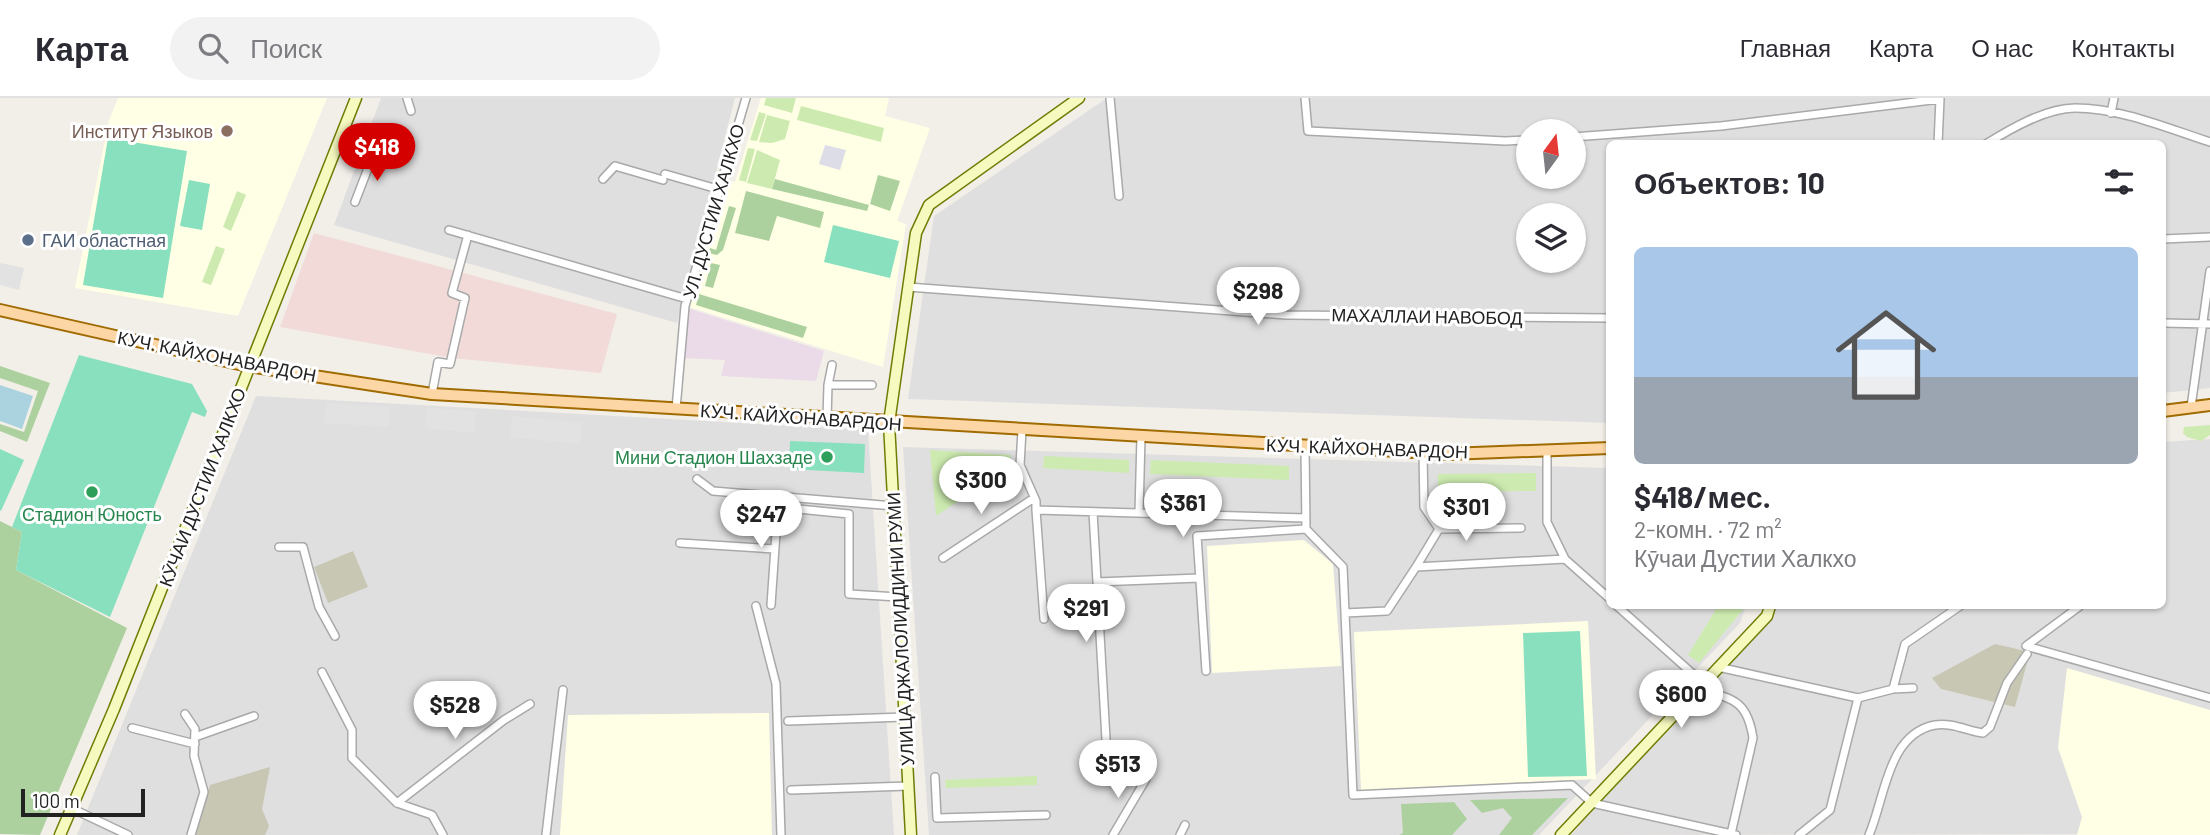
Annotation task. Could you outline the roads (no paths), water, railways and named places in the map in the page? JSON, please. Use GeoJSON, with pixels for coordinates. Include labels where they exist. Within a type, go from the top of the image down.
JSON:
{"type":"FeatureCollection","features":[{"type":"Feature","properties":{"kind":"main road","name":"КУЧ. КАЙХОНАВАРДОН"},"geometry":{"type":"LineString","coordinates":[[0,310],[248,366],[432,394],[1423,453],[1606,448]]}},
{"type":"Feature","properties":{"kind":"main road"},"geometry":{"type":"LineString","coordinates":[[2166,411],[2210,405]]}},
{"type":"Feature","properties":{"kind":"street","name":"КӮЧАИ ДУСТИИ ХАЛКХО"},"geometry":{"type":"LineString","coordinates":[[60,835],[114,709],[356,98]]}},
{"type":"Feature","properties":{"kind":"street"},"geometry":{"type":"LineString","coordinates":[[407,98],[411,111]]}},
{"type":"Feature","properties":{"kind":"street","name":"УЛ. ДУСТИИ ХАЛКХО"},"geometry":{"type":"LineString","coordinates":[[676,409],[687,299],[746,98]]}},
{"type":"Feature","properties":{"kind":"street","name":"УЛИЦА ДЖАЛОЛИДДИНИ РУМИ"},"geometry":{"type":"LineString","coordinates":[[911,835],[889,423],[916,233],[929,205],[1079,98]]}},
{"type":"Feature","properties":{"kind":"street"},"geometry":{"type":"LineString","coordinates":[[1110,98],[1119,196]]}},
{"type":"Feature","properties":{"kind":"street"},"geometry":{"type":"LineString","coordinates":[[1306,98],[1308,131],[1516,141]]}},
{"type":"Feature","properties":{"kind":"street"},"geometry":{"type":"LineString","coordinates":[[2111,113],[2114,98]]}},
{"type":"Feature","properties":{"kind":"street"},"geometry":{"type":"LineString","coordinates":[[1586,136],[1721,126],[1888,102],[1940,100],[1938,140]]}},
{"type":"Feature","properties":{"kind":"street"},"geometry":{"type":"LineString","coordinates":[[1993,140],[2023,122],[2073,107],[2132,117],[2210,142]]}},
{"type":"Feature","properties":{"kind":"street"},"geometry":{"type":"LineString","coordinates":[[341,136],[376,148]]}},
{"type":"Feature","properties":{"kind":"street"},"geometry":{"type":"LineString","coordinates":[[355,202],[377,145],[390,149]]}},
{"type":"Feature","properties":{"kind":"street"},"geometry":{"type":"LineString","coordinates":[[603,179],[615,166],[721,190]]}},
{"type":"Feature","properties":{"kind":"street"},"geometry":{"type":"LineString","coordinates":[[449,230],[687,299]]}},
{"type":"Feature","properties":{"kind":"street"},"geometry":{"type":"LineString","coordinates":[[432,394],[438,362],[450,363],[465,298],[452,293],[468,235]]}},
{"type":"Feature","properties":{"kind":"street"},"geometry":{"type":"LineString","coordinates":[[2166,239],[2210,237]]}},
{"type":"Feature","properties":{"kind":"street"},"geometry":{"type":"LineString","coordinates":[[2191,407],[2210,271]]}},
{"type":"Feature","properties":{"kind":"street","name":"МАХАЛЛАИ НАВОБОД"},"geometry":{"type":"LineString","coordinates":[[908,287],[1286,315],[1606,318]]}},
{"type":"Feature","properties":{"kind":"street"},"geometry":{"type":"LineString","coordinates":[[2166,323],[2210,324]]}},
{"type":"Feature","properties":{"kind":"street"},"geometry":{"type":"LineString","coordinates":[[827,419],[828,385],[832,365]]}},
{"type":"Feature","properties":{"kind":"street"},"geometry":{"type":"LineString","coordinates":[[828,385],[872,385]]}},
{"type":"Feature","properties":{"kind":"street"},"geometry":{"type":"LineString","coordinates":[[1022,430],[1020,465],[1034,498],[1036,510],[1044,619]]}},
{"type":"Feature","properties":{"kind":"street"},"geometry":{"type":"LineString","coordinates":[[1139,513],[1142,437]]}},
{"type":"Feature","properties":{"kind":"street"},"geometry":{"type":"LineString","coordinates":[[1305,446],[1307,529],[1343,567],[1353,795],[1572,785],[1592,803],[1716,833],[1733,834],[1752,738],[1746,711],[1733,699],[1700,686],[1620,609]]}},
{"type":"Feature","properties":{"kind":"street"},"geometry":{"type":"LineString","coordinates":[[1547,450],[1547,522],[1565,559],[1606,595]]}},
{"type":"Feature","properties":{"kind":"street"},"geometry":{"type":"LineString","coordinates":[[1423,453],[1424,507],[1439,529]]}},
{"type":"Feature","properties":{"kind":"street"},"geometry":{"type":"LineString","coordinates":[[697,479],[713,491],[894,506]]}},
{"type":"Feature","properties":{"kind":"street"},"geometry":{"type":"LineString","coordinates":[[771,605],[779,496]]}},
{"type":"Feature","properties":{"kind":"street"},"geometry":{"type":"LineString","coordinates":[[943,558],[1034,498]]}},
{"type":"Feature","properties":{"kind":"street"},"geometry":{"type":"LineString","coordinates":[[778,507],[849,514],[849,594],[898,597]]}},
{"type":"Feature","properties":{"kind":"street"},"geometry":{"type":"LineString","coordinates":[[1036,510],[1306,518]]}},
{"type":"Feature","properties":{"kind":"street"},"geometry":{"type":"LineString","coordinates":[[1093,512],[1108,774]]}},
{"type":"Feature","properties":{"kind":"street"},"geometry":{"type":"LineString","coordinates":[[1439,529],[1521,528]]}},
{"type":"Feature","properties":{"kind":"street"},"geometry":{"type":"LineString","coordinates":[[1206,671],[1197,536],[1307,529]]}},
{"type":"Feature","properties":{"kind":"street"},"geometry":{"type":"LineString","coordinates":[[1345,613],[1387,611],[1439,529]]}},
{"type":"Feature","properties":{"kind":"street"},"geometry":{"type":"LineString","coordinates":[[680,543],[775,549]]}},
{"type":"Feature","properties":{"kind":"street"},"geometry":{"type":"LineString","coordinates":[[279,547],[303,547],[319,607],[335,636]]}},
{"type":"Feature","properties":{"kind":"street"},"geometry":{"type":"LineString","coordinates":[[1416,566],[1565,559]]}},
{"type":"Feature","properties":{"kind":"street"},"geometry":{"type":"LineString","coordinates":[[1097,582],[1199,578]]}},
{"type":"Feature","properties":{"kind":"street"},"geometry":{"type":"LineString","coordinates":[[755,606],[776,684],[781,835]]}},
{"type":"Feature","properties":{"kind":"street"},"geometry":{"type":"LineString","coordinates":[[1561,835],[1767,616],[1769,609]]}},
{"type":"Feature","properties":{"kind":"street"},"geometry":{"type":"LineString","coordinates":[[1893,689],[1905,644],[1956,609]]}},
{"type":"Feature","properties":{"kind":"street"},"geometry":{"type":"LineString","coordinates":[[1869,835],[1879,814],[1891,766],[1903,745],[1935,724],[1983,733],[1990,727],[2007,683],[2026,650],[2076,609]]}},
{"type":"Feature","properties":{"kind":"street"},"geometry":{"type":"LineString","coordinates":[[2026,650],[2210,698]]}},
{"type":"Feature","properties":{"kind":"street"},"geometry":{"type":"LineString","coordinates":[[1718,667],[1858,698],[1893,689],[1913,688]]}},
{"type":"Feature","properties":{"kind":"street"},"geometry":{"type":"LineString","coordinates":[[322,672],[352,730],[352,758],[397,803],[432,815],[443,835]]}},
{"type":"Feature","properties":{"kind":"street"},"geometry":{"type":"LineString","coordinates":[[545,835],[563,690]]}},
{"type":"Feature","properties":{"kind":"street"},"geometry":{"type":"LineString","coordinates":[[1799,835],[1830,810],[1858,698]]}},
{"type":"Feature","properties":{"kind":"street"},"geometry":{"type":"LineString","coordinates":[[397,803],[504,720],[530,704]]}},
{"type":"Feature","properties":{"kind":"street"},"geometry":{"type":"LineString","coordinates":[[185,715],[195,729],[197,772],[204,792],[191,835]]}},
{"type":"Feature","properties":{"kind":"street"},"geometry":{"type":"LineString","coordinates":[[132,728],[195,741],[254,716]]}},
{"type":"Feature","properties":{"kind":"street"},"geometry":{"type":"LineString","coordinates":[[788,721],[905,717]]}},
{"type":"Feature","properties":{"kind":"street"},"geometry":{"type":"LineString","coordinates":[[935,778],[937,818],[1046,814]]}},
{"type":"Feature","properties":{"kind":"street"},"geometry":{"type":"LineString","coordinates":[[1113,835],[1146,779]]}},
{"type":"Feature","properties":{"kind":"street"},"geometry":{"type":"LineString","coordinates":[[791,790],[908,786]]}},
{"type":"Feature","properties":{"kind":"street"},"geometry":{"type":"LineString","coordinates":[[71,808],[128,835]]}},
{"type":"Feature","properties":{"kind":"street"},"geometry":{"type":"LineString","coordinates":[[1180,835],[1185,825]]}},
{"type":"Feature","properties":{"kind":"water"},"geometry":{"type":"Polygon","coordinates":[[[0,385],[33,396],[22,429],[0,421],[0,385]]]}},
{"type":"Feature","properties":{"kind":"place","name":"Институт Языков"},"geometry":{"type":"Point","coordinates":[227,131]}},
{"type":"Feature","properties":{"kind":"place","name":"ГАИ областная"},"geometry":{"type":"Point","coordinates":[28,240]}},
{"type":"Feature","properties":{"kind":"place","name":"Мини Стадион Шахзаде"},"geometry":{"type":"Point","coordinates":[827,457]}},
{"type":"Feature","properties":{"kind":"place","name":"Стадион Юность"},"geometry":{"type":"Point","coordinates":[92,492]}}]}
